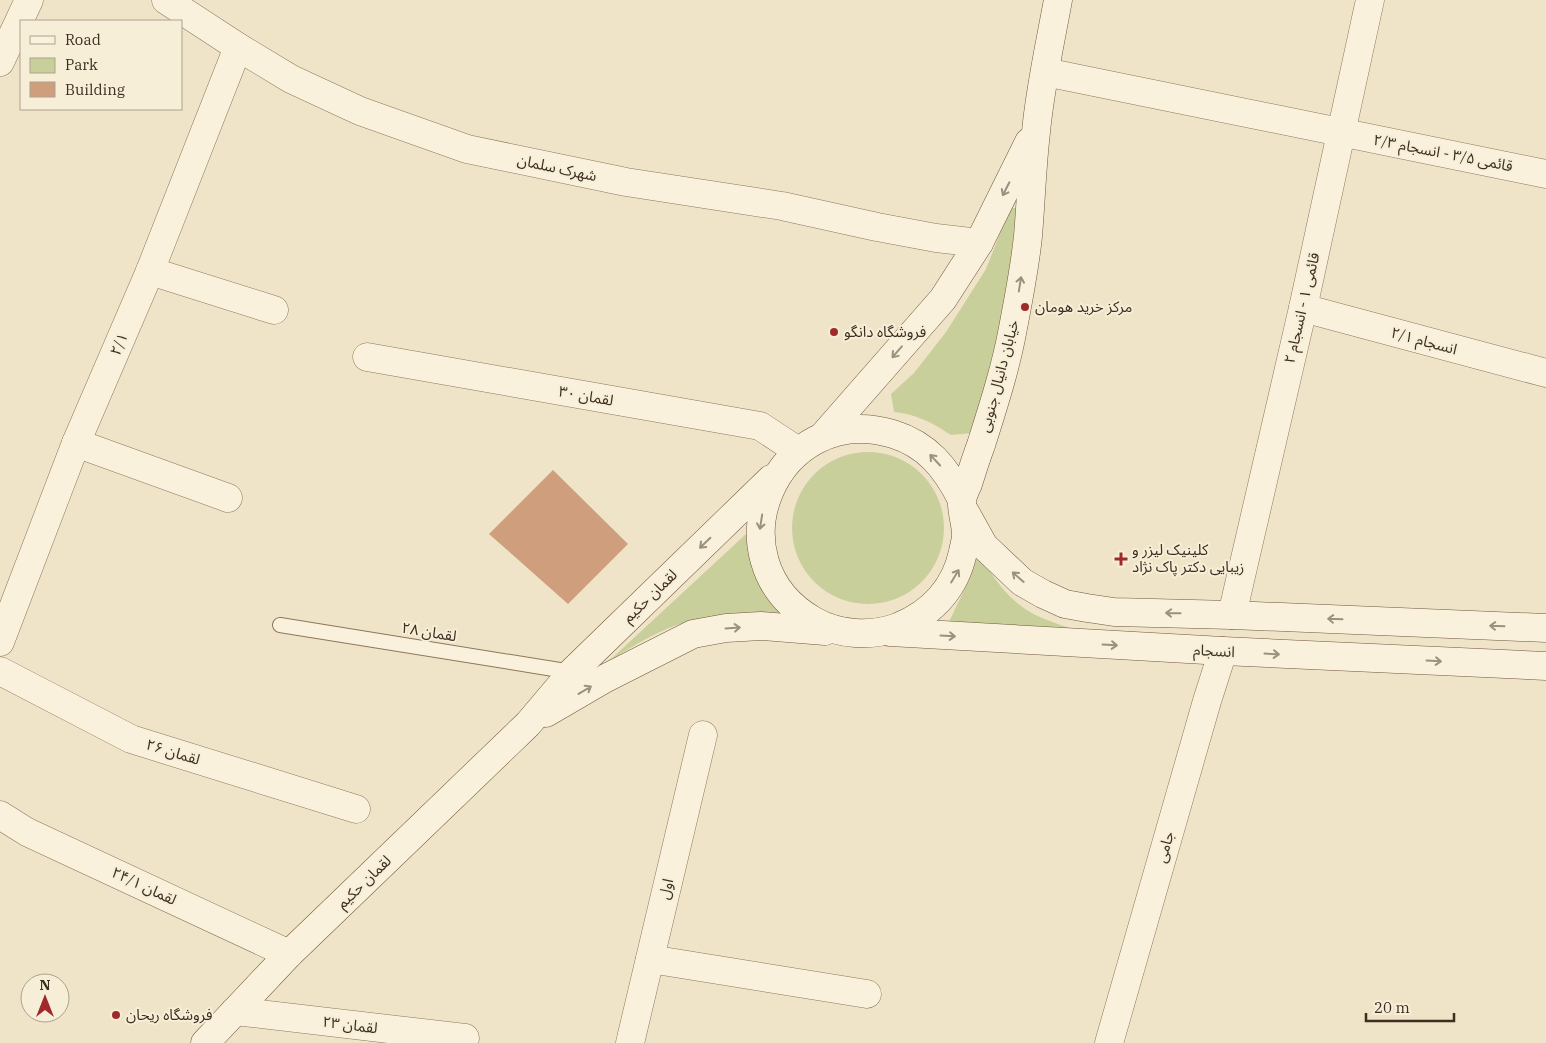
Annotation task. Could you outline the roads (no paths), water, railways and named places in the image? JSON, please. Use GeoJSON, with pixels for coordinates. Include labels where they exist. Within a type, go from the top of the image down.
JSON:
{"type":"FeatureCollection","features":[{"type":"Feature","properties":{"kind":"street"},"geometry":{"type":"LineString","coordinates":[[0,62],[29,0]]}},
{"type":"Feature","properties":{"kind":"street","name":"شهرک سلمان"},"geometry":{"type":"LineString","coordinates":[[166,0],[291,79],[360,111],[467,149],[626,182],[782,206],[877,227],[936,238],[979,243]]}},
{"type":"Feature","properties":{"kind":"street","name":"خیابان دانیال جنوبی"},"geometry":{"type":"LineString","coordinates":[[963,504],[989,419],[1012,331],[1028,238],[1036,130],[1058,0]]}},
{"type":"Feature","properties":{"kind":"street","name":"قائمی ۱ - انسجام ۲"},"geometry":{"type":"LineString","coordinates":[[1232,615],[1303,308],[1370,0]]}},
{"type":"Feature","properties":{"kind":"street","name":"۲/۱"},"geometry":{"type":"LineString","coordinates":[[0,642],[76,443],[150,271],[238,47]]}},
{"type":"Feature","properties":{"kind":"street","name":"قائمی ۳/۵ - انسجام ۲/۳"},"geometry":{"type":"LineString","coordinates":[[1045,72],[1546,174]]}},
{"type":"Feature","properties":{"kind":"street","name":"خیابان دانیال جنوبی"},"geometry":{"type":"LineString","coordinates":[[823,436],[943,298],[979,243],[1036,130]]}},
{"type":"Feature","properties":{"kind":"street"},"geometry":{"type":"LineString","coordinates":[[150,271],[274,310]]}},
{"type":"Feature","properties":{"kind":"street","name":"انسجام ۲/۱"},"geometry":{"type":"LineString","coordinates":[[1303,308],[1546,373]]}},
{"type":"Feature","properties":{"kind":"street","name":"لقمان ۳۰"},"geometry":{"type":"LineString","coordinates":[[367,358],[760,426],[798,451]]}},
{"type":"Feature","properties":{"kind":"street"},"geometry":{"type":"LineString","coordinates":[[963,504],[966,535],[959,568],[942,597],[916,619],[868,633],[825,627],[798,612],[778,589],[764,561],[760,531],[765,500],[778,473],[798,451],[823,436],[851,429],[880,430],[907,438],[931,454],[950,476],[984,546],[1022,582],[1065,604],[1114,612],[1546,628]]}},
{"type":"Feature","properties":{"kind":"street"},"geometry":{"type":"LineString","coordinates":[[76,443],[228,498]]}},
{"type":"Feature","properties":{"kind":"street","name":"لقمان حکیم"},"geometry":{"type":"LineString","coordinates":[[205,1043],[289,954],[528,724],[572,672],[778,473]]}},
{"type":"Feature","properties":{"kind":"street","name":"لقمان حکیم"},"geometry":{"type":"LineString","coordinates":[[528,724],[606,678],[693,634],[726,628],[761,626],[868,633]]}},
{"type":"Feature","properties":{"kind":"street","name":"انسجام"},"geometry":{"type":"LineString","coordinates":[[868,633],[1546,666]]}},
{"type":"Feature","properties":{"kind":"street","name":"جامی"},"geometry":{"type":"LineString","coordinates":[[1109,1043],[1223,651]]}},
{"type":"Feature","properties":{"kind":"street","name":"لقمان ۲۶"},"geometry":{"type":"LineString","coordinates":[[0,671],[131,739],[356,809]]}},
{"type":"Feature","properties":{"kind":"street","name":"اول"},"geometry":{"type":"LineString","coordinates":[[630,1043],[703,735]]}},
{"type":"Feature","properties":{"kind":"street","name":"لقمان ۲۴/۱"},"geometry":{"type":"LineString","coordinates":[[0,815],[27,832],[289,954]]}},
{"type":"Feature","properties":{"kind":"street"},"geometry":{"type":"LineString","coordinates":[[650,959],[867,994]]}},
{"type":"Feature","properties":{"kind":"street","name":"لقمان ۲۳"},"geometry":{"type":"LineString","coordinates":[[235,1011],[465,1038]]}},
{"type":"Feature","properties":{"kind":"lane","name":"لقمان ۲۸"},"geometry":{"type":"LineString","coordinates":[[280,625],[572,672]]}},
{"type":"Feature","properties":{"kind":"place","name":"مرکز خرید هومان"},"geometry":{"type":"Point","coordinates":[1025,307]}},
{"type":"Feature","properties":{"kind":"place","name":"فروشگاه دانگو"},"geometry":{"type":"Point","coordinates":[834,332]}},
{"type":"Feature","properties":{"kind":"place","name":"کلینیک لیزر و زیبایی دکتر پاک نژاد"},"geometry":{"type":"Point","coordinates":[1121,559]}},
{"type":"Feature","properties":{"kind":"place","name":"فروشگاه ریحان"},"geometry":{"type":"Point","coordinates":[116,1015]}}]}
